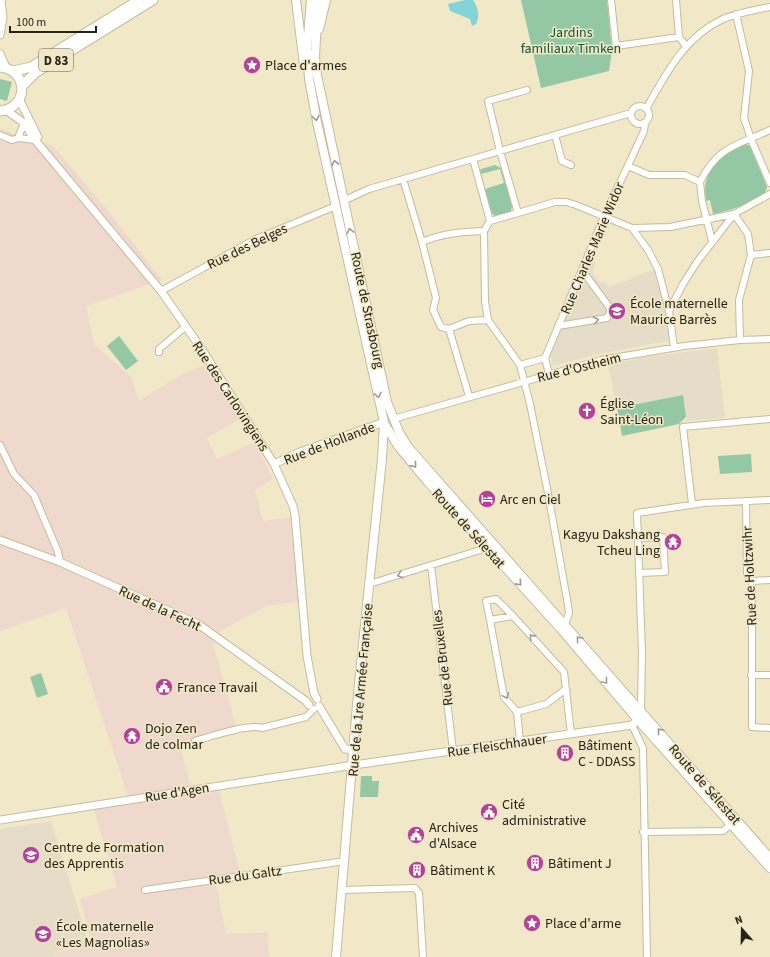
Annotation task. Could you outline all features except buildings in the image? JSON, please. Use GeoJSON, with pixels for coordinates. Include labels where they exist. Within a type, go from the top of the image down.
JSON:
{"type":"FeatureCollection","features":[{"type":"Feature","properties":{"kind":"main road","name":"D 83"},"geometry":{"type":"LineString","coordinates":[[6,68],[31,67],[140,0]]}},
{"type":"Feature","properties":{"kind":"main road","name":"D 83"},"geometry":{"type":"LineString","coordinates":[[22,86],[35,73],[153,0]]}},
{"type":"Feature","properties":{"kind":"main road","name":"Route de Strasbourg"},"geometry":{"type":"LineString","coordinates":[[296,0],[304,64],[309,79],[393,419]]}},
{"type":"Feature","properties":{"kind":"main road","name":"Route de Strasbourg"},"geometry":{"type":"LineString","coordinates":[[309,79],[307,49],[311,0]]}},
{"type":"Feature","properties":{"kind":"main road","name":"Route de Strasbourg"},"geometry":{"type":"LineString","coordinates":[[318,0],[315,57],[316,75],[384,422]]}},
{"type":"Feature","properties":{"kind":"main road","name":"Route de Strasbourg"},"geometry":{"type":"LineString","coordinates":[[317,35],[323,20],[326,0]]}},
{"type":"Feature","properties":{"kind":"main road"},"geometry":{"type":"LineString","coordinates":[[3,110],[11,108],[20,99],[22,86],[20,80],[6,68]]}},
{"type":"Feature","properties":{"kind":"main road"},"geometry":{"type":"LineString","coordinates":[[384,422],[393,419]]}},
{"type":"Feature","properties":{"kind":"main road","name":"Route de Sélestat"},"geometry":{"type":"LineString","coordinates":[[393,419],[408,448],[558,616],[562,626],[635,723],[731,824],[769,859]]}},
{"type":"Feature","properties":{"kind":"main road","name":"Route de Sélestat"},"geometry":{"type":"LineString","coordinates":[[384,422],[398,446],[427,481],[487,548],[641,710],[769,859]]}},
{"type":"Feature","properties":{"kind":"main road","name":"Rue de la 1re Armée Française"},"geometry":{"type":"LineString","coordinates":[[336,957],[369,584],[383,448],[384,422]]}},
{"type":"Feature","properties":{"kind":"main road"},"geometry":{"type":"LineString","coordinates":[[383,448],[398,446]]}},
{"type":"Feature","properties":{"kind":"main road"},"geometry":{"type":"LineString","coordinates":[[635,723],[641,710]]}},
{"type":"Feature","properties":{"kind":"street"},"geometry":{"type":"LineString","coordinates":[[0,35],[3,18],[1,0]]}},
{"type":"Feature","properties":{"kind":"street"},"geometry":{"type":"LineString","coordinates":[[611,0],[616,46],[679,37]]}},
{"type":"Feature","properties":{"kind":"street"},"geometry":{"type":"LineString","coordinates":[[676,0],[679,37],[686,46]]}},
{"type":"Feature","properties":{"kind":"street"},"geometry":{"type":"LineString","coordinates":[[646,109],[673,62],[686,46],[722,20],[736,14],[770,7]]}},
{"type":"Feature","properties":{"kind":"street"},"geometry":{"type":"LineString","coordinates":[[736,14],[749,71],[744,118],[751,139],[770,183]]}},
{"type":"Feature","properties":{"kind":"street"},"geometry":{"type":"LineString","coordinates":[[0,54],[6,68]]}},
{"type":"Feature","properties":{"kind":"street"},"geometry":{"type":"LineString","coordinates":[[518,212],[500,151],[488,101],[527,90]]}},
{"type":"Feature","properties":{"kind":"street","name":"Rue des Carlovingiens"},"geometry":{"type":"LineString","coordinates":[[20,99],[38,143]]}},
{"type":"Feature","properties":{"kind":"street"},"geometry":{"type":"LineString","coordinates":[[640,107],[646,109],[649,116],[645,123],[639,124],[633,121],[631,113],[636,108],[640,107]]}},
{"type":"Feature","properties":{"kind":"street","name":"Rue des Carlovingiens"},"geometry":{"type":"LineString","coordinates":[[3,110],[24,124],[38,143],[161,291],[219,375],[274,464],[293,506],[295,515],[303,622],[314,703]]}},
{"type":"Feature","properties":{"kind":"street","name":"Rue des Belges"},"geometry":{"type":"LineString","coordinates":[[161,291],[256,239],[369,189],[631,113]]}},
{"type":"Feature","properties":{"kind":"street","name":"Rue Charles Marie Widor"},"geometry":{"type":"LineString","coordinates":[[545,358],[604,217],[644,131],[645,123]]}},
{"type":"Feature","properties":{"kind":"street"},"geometry":{"type":"LineString","coordinates":[[18,138],[24,124]]}},
{"type":"Feature","properties":{"kind":"street"},"geometry":{"type":"LineString","coordinates":[[712,242],[705,219],[700,182],[708,167],[718,155],[770,130]]}},
{"type":"Feature","properties":{"kind":"street"},"geometry":{"type":"LineString","coordinates":[[0,135],[12,140],[18,138],[38,143]]}},
{"type":"Feature","properties":{"kind":"street"},"geometry":{"type":"LineString","coordinates":[[555,135],[562,161],[571,164]]}},
{"type":"Feature","properties":{"kind":"street"},"geometry":{"type":"LineString","coordinates":[[473,159],[490,221]]}},
{"type":"Feature","properties":{"kind":"street"},"geometry":{"type":"LineString","coordinates":[[628,166],[648,175],[685,175],[700,182]]}},
{"type":"Feature","properties":{"kind":"street"},"geometry":{"type":"LineString","coordinates":[[403,179],[422,242],[436,298],[433,310],[441,327],[449,329],[469,321],[488,320]]}},
{"type":"Feature","properties":{"kind":"street"},"geometry":{"type":"LineString","coordinates":[[562,626],[569,613],[568,605],[547,486],[524,381],[520,365],[488,320],[485,301],[484,231],[490,221],[556,202],[576,204],[632,228],[670,227],[734,214],[770,194]]}},
{"type":"Feature","properties":{"kind":"street"},"geometry":{"type":"LineString","coordinates":[[669,311],[682,284],[734,214]]}},
{"type":"Feature","properties":{"kind":"street"},"geometry":{"type":"LineString","coordinates":[[734,214],[748,234],[751,255],[739,300],[740,340]]}},
{"type":"Feature","properties":{"kind":"street"},"geometry":{"type":"LineString","coordinates":[[632,228],[648,250],[658,269],[669,311],[674,347]]}},
{"type":"Feature","properties":{"kind":"street"},"geometry":{"type":"LineString","coordinates":[[422,242],[439,235],[484,231]]}},
{"type":"Feature","properties":{"kind":"street"},"geometry":{"type":"LineString","coordinates":[[751,255],[770,253]]}},
{"type":"Feature","properties":{"kind":"street"},"geometry":{"type":"LineString","coordinates":[[558,326],[607,318],[610,313],[610,308],[587,277],[581,273]]}},
{"type":"Feature","properties":{"kind":"street"},"geometry":{"type":"LineString","coordinates":[[159,352],[159,349],[185,327]]}},
{"type":"Feature","properties":{"kind":"street"},"geometry":{"type":"LineString","coordinates":[[449,329],[469,396]]}},
{"type":"Feature","properties":{"kind":"street","name":"Rue d'Ostheim"},"geometry":{"type":"LineString","coordinates":[[393,419],[469,396],[601,360],[674,347],[740,340],[770,339]]}},
{"type":"Feature","properties":{"kind":"street"},"geometry":{"type":"LineString","coordinates":[[545,358],[549,374]]}},
{"type":"Feature","properties":{"kind":"street","name":"Rue d'Ostheim"},"geometry":{"type":"LineString","coordinates":[[520,365],[545,358]]}},
{"type":"Feature","properties":{"kind":"street"},"geometry":{"type":"LineString","coordinates":[[692,504],[683,427],[770,419]]}},
{"type":"Feature","properties":{"kind":"street","name":"Rue de Hollande"},"geometry":{"type":"LineString","coordinates":[[274,464],[300,452],[384,422]]}},
{"type":"Feature","properties":{"kind":"street"},"geometry":{"type":"LineString","coordinates":[[0,445],[14,474],[34,495],[58,552],[60,562]]}},
{"type":"Feature","properties":{"kind":"street"},"geometry":{"type":"LineString","coordinates":[[641,710],[642,652],[637,512],[692,504],[770,500]]}},
{"type":"Feature","properties":{"kind":"street","name":"Rue de Holtzwihr"},"geometry":{"type":"LineString","coordinates":[[746,501],[747,575],[752,581],[752,727],[770,728]]}},
{"type":"Feature","properties":{"kind":"street"},"geometry":{"type":"LineString","coordinates":[[638,538],[663,537],[665,572],[639,573]]}},
{"type":"Feature","properties":{"kind":"street","name":"Rue de la Fecht"},"geometry":{"type":"LineString","coordinates":[[0,540],[60,562],[198,624],[314,703],[344,749],[354,750]]}},
{"type":"Feature","properties":{"kind":"street"},"geometry":{"type":"LineString","coordinates":[[369,584],[487,548]]}},
{"type":"Feature","properties":{"kind":"street","name":"Rue de Bruxelles"},"geometry":{"type":"LineString","coordinates":[[432,565],[453,751]]}},
{"type":"Feature","properties":{"kind":"street"},"geometry":{"type":"LineString","coordinates":[[752,581],[770,580]]}},
{"type":"Feature","properties":{"kind":"street"},"geometry":{"type":"LineString","coordinates":[[520,741],[516,712],[504,697],[486,601],[496,599],[564,672],[571,734]]}},
{"type":"Feature","properties":{"kind":"street"},"geometry":{"type":"LineString","coordinates":[[558,616],[568,605]]}},
{"type":"Feature","properties":{"kind":"street"},"geometry":{"type":"LineString","coordinates":[[490,620],[513,616]]}},
{"type":"Feature","properties":{"kind":"street"},"geometry":{"type":"LineString","coordinates":[[751,675],[770,676]]}},
{"type":"Feature","properties":{"kind":"street"},"geometry":{"type":"LineString","coordinates":[[516,712],[546,704],[566,689]]}},
{"type":"Feature","properties":{"kind":"street"},"geometry":{"type":"LineString","coordinates":[[195,741],[231,731],[256,726],[262,728],[306,717],[314,703]]}},
{"type":"Feature","properties":{"kind":"street"},"geometry":{"type":"LineString","coordinates":[[635,723],[643,748],[643,832],[647,957]]}},
{"type":"Feature","properties":{"kind":"street","name":"Rue Fleischhauer"},"geometry":{"type":"LineString","coordinates":[[354,765],[571,734],[635,723]]}},
{"type":"Feature","properties":{"kind":"street","name":"Rue d'Agen"},"geometry":{"type":"LineString","coordinates":[[0,820],[354,765]]}},
{"type":"Feature","properties":{"kind":"street"},"geometry":{"type":"LineString","coordinates":[[643,832],[723,831],[731,824]]}},
{"type":"Feature","properties":{"kind":"street","name":"Rue du Galtz"},"geometry":{"type":"LineString","coordinates":[[145,890],[345,861]]}},
{"type":"Feature","properties":{"kind":"street"},"geometry":{"type":"LineString","coordinates":[[342,890],[415,888],[419,893],[423,957]]}},
{"type":"Feature","properties":{"kind":"shaded area"},"geometry":{"type":"Polygon","coordinates":[[[0,129],[53,146],[110,213],[162,280],[86,306],[94,344],[131,377],[139,401],[182,374],[205,365],[240,419],[207,438],[217,459],[255,442],[273,479],[255,490],[263,521],[293,517],[301,601],[266,606],[211,636],[237,730],[180,746],[191,788],[218,787],[242,881],[216,885],[226,934],[267,932],[269,957],[55,957],[54,953],[92,944],[80,899],[117,887],[94,810],[130,802],[66,608],[0,631],[0,129]]]}},
{"type":"Feature","properties":{"kind":"shaded area","name":"École maternelle Maurice Barrès"},"geometry":{"type":"Polygon","coordinates":[[[590,262],[595,263],[593,273],[600,283],[604,281],[609,287],[655,269],[670,331],[668,341],[593,355],[553,366],[550,355],[590,262]]]}},
{"type":"Feature","properties":{"kind":"shaded area"},"geometry":{"type":"Polygon","coordinates":[[[717,348],[725,418],[687,421],[683,395],[617,408],[608,365],[646,357],[717,348]]]}},
{"type":"Feature","properties":{"kind":"shaded area","name":"Centre de Formation des Apprentis"},"geometry":{"type":"Polygon","coordinates":[[[51,821],[89,944],[54,952],[55,957],[0,957],[0,829],[51,821]]]}},
{"type":"Feature","properties":{"kind":"green space","name":"Jardins familiaux Timken"},"geometry":{"type":"Polygon","coordinates":[[[521,0],[607,0],[612,50],[609,71],[541,88],[521,0]]]}},
{"type":"Feature","properties":{"kind":"green space"},"geometry":{"type":"Polygon","coordinates":[[[0,79],[12,82],[7,101],[0,99],[0,79]]]}},
{"type":"Feature","properties":{"kind":"green space"},"geometry":{"type":"Polygon","coordinates":[[[746,144],[750,146],[767,187],[765,192],[760,197],[744,205],[713,214],[710,200],[706,201],[705,191],[709,172],[727,152],[746,144]]]}},
{"type":"Feature","properties":{"kind":"green space"},"geometry":{"type":"Polygon","coordinates":[[[495,165],[501,168],[512,206],[511,211],[495,216],[490,212],[479,172],[481,169],[495,165]],[[500,169],[481,174],[485,189],[504,183],[500,169]]]}},
{"type":"Feature","properties":{"kind":"green space"},"geometry":{"type":"Polygon","coordinates":[[[119,336],[138,361],[126,370],[107,346],[119,336]]]}},
{"type":"Feature","properties":{"kind":"green space"},"geometry":{"type":"Polygon","coordinates":[[[683,395],[686,417],[679,424],[622,436],[617,408],[683,395]]]}},
{"type":"Feature","properties":{"kind":"green space"},"geometry":{"type":"Polygon","coordinates":[[[751,454],[752,472],[720,474],[718,456],[751,454]]]}},
{"type":"Feature","properties":{"kind":"green space"},"geometry":{"type":"Polygon","coordinates":[[[41,673],[48,694],[37,698],[30,677],[41,673]]]}},
{"type":"Feature","properties":{"kind":"green space"},"geometry":{"type":"Polygon","coordinates":[[[361,776],[372,776],[372,781],[379,781],[378,797],[360,797],[361,776]]]}},
{"type":"Feature","properties":{"kind":"water"},"geometry":{"type":"Polygon","coordinates":[[[465,0],[473,0],[477,9],[477,21],[476,24],[472,26],[470,19],[450,11],[448,4],[465,0]]]}},
{"type":"Feature","properties":{"kind":"place","name":"Place d'armes"},"geometry":{"type":"Point","coordinates":[252,65]}},
{"type":"Feature","properties":{"kind":"place","name":"École maternelle Maurice Barrès"},"geometry":{"type":"Point","coordinates":[617,311]}},
{"type":"Feature","properties":{"kind":"place","name":"Église Saint-Léon"},"geometry":{"type":"Point","coordinates":[587,411]}},
{"type":"Feature","properties":{"kind":"place","name":"Arc en Ciel"},"geometry":{"type":"Point","coordinates":[487,499]}},
{"type":"Feature","properties":{"kind":"place","name":"Kagyu Dakshang Tcheu Ling"},"geometry":{"type":"Point","coordinates":[673,542]}},
{"type":"Feature","properties":{"kind":"place","name":"France Travail"},"geometry":{"type":"Point","coordinates":[164,687]}},
{"type":"Feature","properties":{"kind":"place","name":"Dojo Zen de colmar"},"geometry":{"type":"Point","coordinates":[132,736]}},
{"type":"Feature","properties":{"kind":"place","name":"Bâtiment C - DDASS"},"geometry":{"type":"Point","coordinates":[565,753]}},
{"type":"Feature","properties":{"kind":"place","name":"Cité administrative"},"geometry":{"type":"Point","coordinates":[489,812]}},
{"type":"Feature","properties":{"kind":"place","name":"Archives d'Alsace"},"geometry":{"type":"Point","coordinates":[416,835]}},
{"type":"Feature","properties":{"kind":"place","name":"Centre de Formation des Apprentis"},"geometry":{"type":"Point","coordinates":[31,855]}},
{"type":"Feature","properties":{"kind":"place","name":"Bâtiment J"},"geometry":{"type":"Point","coordinates":[535,863]}},
{"type":"Feature","properties":{"kind":"place","name":"Bâtiment K"},"geometry":{"type":"Point","coordinates":[417,870]}},
{"type":"Feature","properties":{"kind":"place","name":"Place d'arme"},"geometry":{"type":"Point","coordinates":[532,923]}},
{"type":"Feature","properties":{"kind":"place","name":"École maternelle «Les Magnolias»"},"geometry":{"type":"Point","coordinates":[43,934]}}]}
